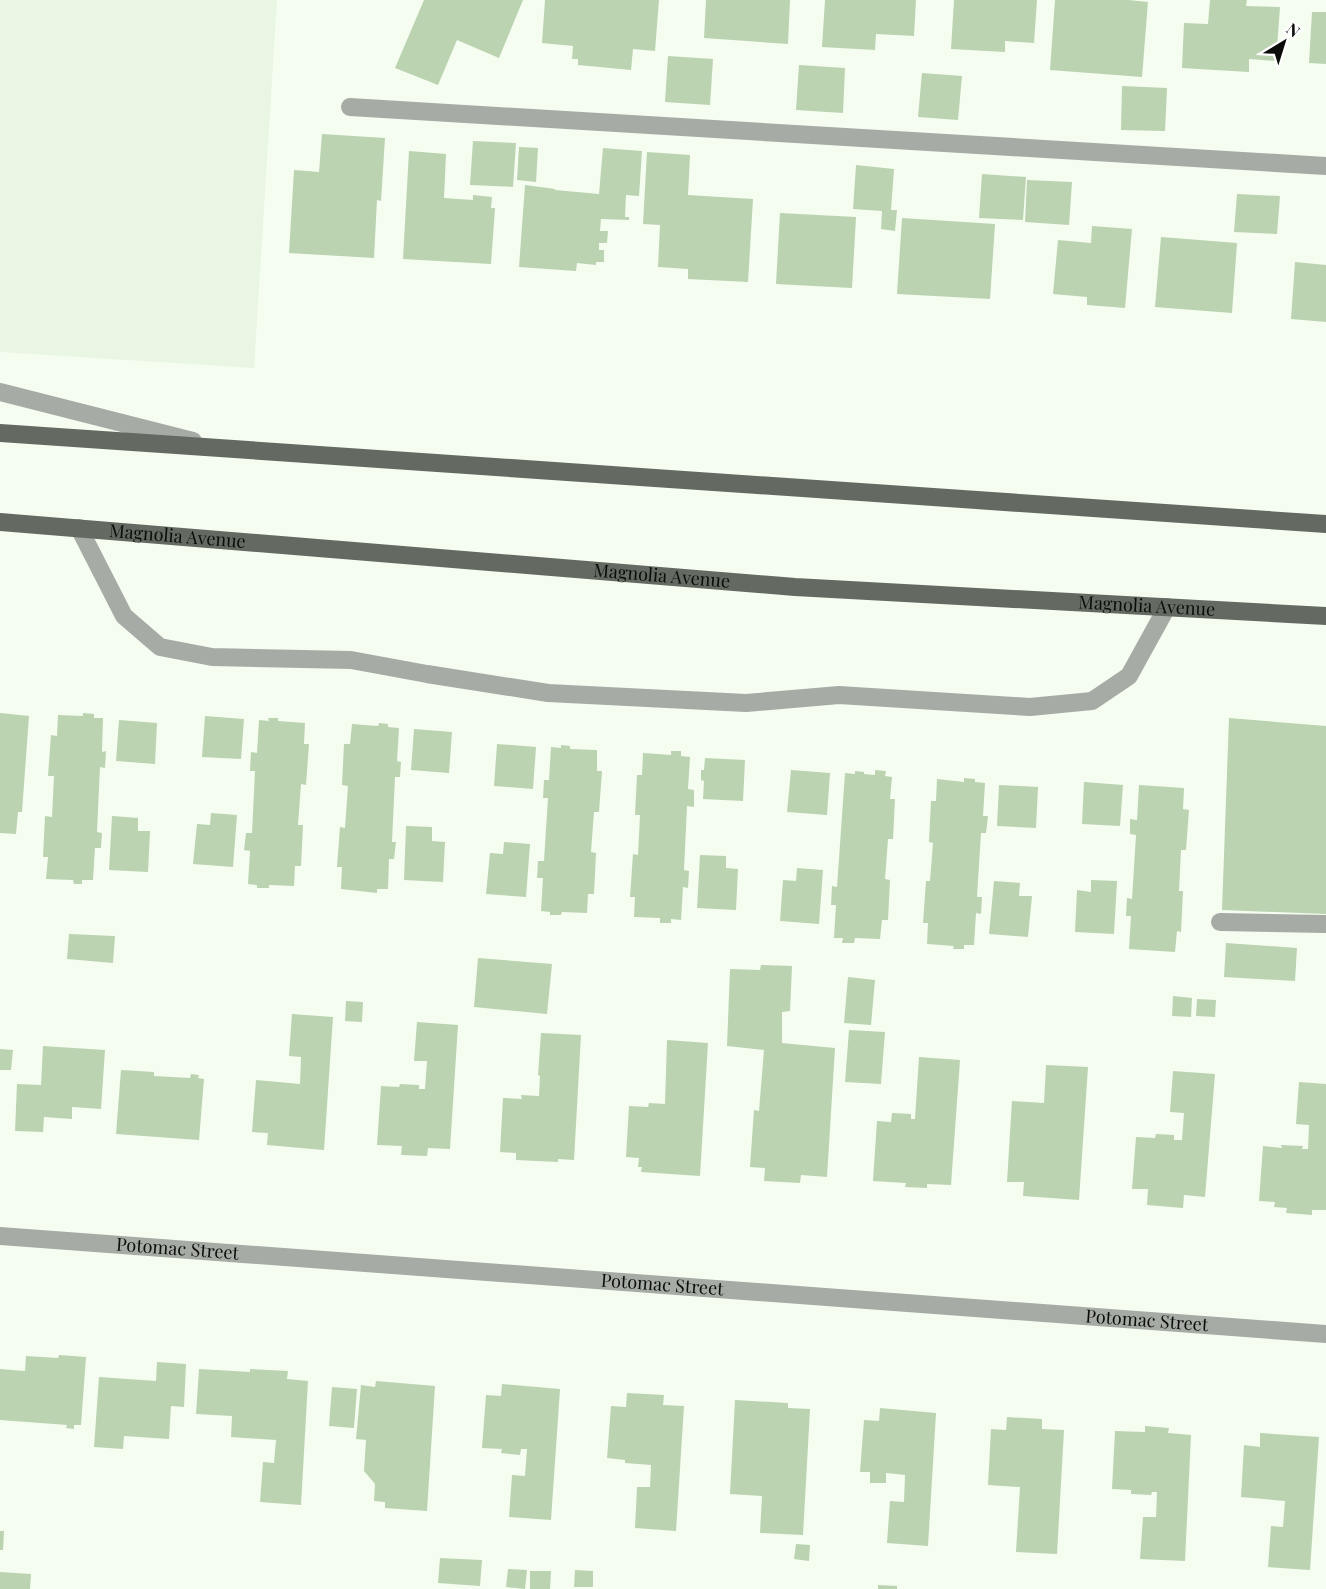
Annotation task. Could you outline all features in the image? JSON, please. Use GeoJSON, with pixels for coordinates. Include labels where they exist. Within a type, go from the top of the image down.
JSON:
{"type":"FeatureCollection","features":[{"type":"Feature","properties":{"kind":"main road"},"geometry":{"type":"LineString","coordinates":[[0,434],[1326,524]]}},
{"type":"Feature","properties":{"kind":"main road","name":"Magnolia Avenue"},"geometry":{"type":"LineString","coordinates":[[0,522],[795,586],[1326,616]]}},
{"type":"Feature","properties":{"kind":"street"},"geometry":{"type":"LineString","coordinates":[[350,107],[1326,166]]}},
{"type":"Feature","properties":{"kind":"street"},"geometry":{"type":"LineString","coordinates":[[0,392],[218,448]]}},
{"type":"Feature","properties":{"kind":"street"},"geometry":{"type":"LineString","coordinates":[[79,528],[124,616],[160,647],[212,657],[351,660],[548,693],[746,703],[839,695],[1030,706],[1092,700],[1130,676],[1167,607]]}},
{"type":"Feature","properties":{"kind":"street"},"geometry":{"type":"LineString","coordinates":[[1220,922],[1326,924]]}},
{"type":"Feature","properties":{"kind":"street","name":"Potomac Street"},"geometry":{"type":"LineString","coordinates":[[0,1236],[1326,1334]]}},
{"type":"Feature","properties":{"kind":"shaded area"},"geometry":{"type":"Polygon","coordinates":[[[0,0],[277,0],[254,368],[0,352],[0,0]]]}},
{"type":"Feature","properties":{"kind":"building"},"geometry":{"type":"Polygon","coordinates":[[[424,0],[523,0],[499,58],[457,40],[438,85],[395,68],[424,0]]]}},
{"type":"Feature","properties":{"kind":"building"},"geometry":{"type":"Polygon","coordinates":[[[545,0],[659,0],[655,51],[633,49],[631,70],[578,65],[578,59],[572,59],[573,46],[542,43],[545,0]]]}},
{"type":"Feature","properties":{"kind":"building"},"geometry":{"type":"Polygon","coordinates":[[[706,0],[790,0],[788,44],[704,38],[706,0]]]}},
{"type":"Feature","properties":{"kind":"building"},"geometry":{"type":"Polygon","coordinates":[[[825,0],[916,0],[914,36],[876,34],[875,50],[822,47],[825,0]]]}},
{"type":"Feature","properties":{"kind":"building"},"geometry":{"type":"Polygon","coordinates":[[[954,0],[1037,0],[1034,43],[1005,41],[1005,52],[951,49],[954,0]]]}},
{"type":"Feature","properties":{"kind":"building"},"geometry":{"type":"Polygon","coordinates":[[[1055,0],[1148,2],[1142,77],[1050,70],[1055,0]]]}},
{"type":"Feature","properties":{"kind":"building"},"geometry":{"type":"Polygon","coordinates":[[[1210,0],[1247,0],[1246,6],[1280,7],[1276,61],[1249,59],[1249,72],[1182,68],[1184,23],[1208,24],[1210,0]]]}},
{"type":"Feature","properties":{"kind":"building"},"geometry":{"type":"Polygon","coordinates":[[[1312,12],[1326,12],[1326,64],[1309,63],[1312,12]]]}},
{"type":"Feature","properties":{"kind":"building"},"geometry":{"type":"Polygon","coordinates":[[[668,56],[713,59],[710,105],[665,102],[668,56]]]}},
{"type":"Feature","properties":{"kind":"building"},"geometry":{"type":"Polygon","coordinates":[[[799,65],[845,68],[843,113],[796,110],[799,65]]]}},
{"type":"Feature","properties":{"kind":"building"},"geometry":{"type":"Polygon","coordinates":[[[922,73],[962,76],[958,120],[918,117],[922,73]]]}},
{"type":"Feature","properties":{"kind":"building"},"geometry":{"type":"Polygon","coordinates":[[[1122,86],[1167,88],[1165,131],[1121,130],[1122,86]]]}},
{"type":"Feature","properties":{"kind":"building"},"geometry":{"type":"Polygon","coordinates":[[[322,134],[385,138],[381,201],[377,200],[374,258],[289,253],[294,170],[319,172],[322,134]]]}},
{"type":"Feature","properties":{"kind":"building"},"geometry":{"type":"Polygon","coordinates":[[[473,141],[516,143],[513,187],[470,185],[473,141]]]}},
{"type":"Feature","properties":{"kind":"building"},"geometry":{"type":"Polygon","coordinates":[[[519,147],[538,148],[536,182],[517,180],[519,147]]]}},
{"type":"Feature","properties":{"kind":"building"},"geometry":{"type":"Polygon","coordinates":[[[603,148],[642,151],[639,196],[626,195],[625,217],[629,217],[629,220],[601,219],[600,231],[608,231],[607,243],[599,243],[599,250],[604,250],[604,262],[596,262],[596,265],[577,263],[576,271],[519,267],[525,185],[599,194],[603,148]]]}},
{"type":"Feature","properties":{"kind":"building"},"geometry":{"type":"Polygon","coordinates":[[[409,151],[446,154],[444,198],[473,200],[473,195],[492,197],[491,208],[495,208],[491,264],[403,259],[409,151]]]}},
{"type":"Feature","properties":{"kind":"building"},"geometry":{"type":"Polygon","coordinates":[[[647,152],[690,155],[688,195],[753,199],[748,282],[688,279],[688,269],[658,267],[660,225],[643,224],[647,152]]]}},
{"type":"Feature","properties":{"kind":"building"},"geometry":{"type":"Polygon","coordinates":[[[856,165],[894,169],[891,210],[897,210],[895,231],[881,229],[882,211],[853,209],[856,165]]]}},
{"type":"Feature","properties":{"kind":"building"},"geometry":{"type":"Polygon","coordinates":[[[982,174],[1026,177],[1023,220],[979,218],[982,174]]]}},
{"type":"Feature","properties":{"kind":"building"},"geometry":{"type":"Polygon","coordinates":[[[1027,180],[1072,182],[1069,225],[1025,222],[1027,180]]]}},
{"type":"Feature","properties":{"kind":"building"},"geometry":{"type":"Polygon","coordinates":[[[1237,194],[1280,196],[1277,234],[1234,232],[1237,194]]]}},
{"type":"Feature","properties":{"kind":"building"},"geometry":{"type":"Polygon","coordinates":[[[780,213],[856,217],[852,288],[776,284],[780,213]]]}},
{"type":"Feature","properties":{"kind":"building"},"geometry":{"type":"Polygon","coordinates":[[[902,218],[995,224],[990,299],[897,294],[902,218]]]}},
{"type":"Feature","properties":{"kind":"building"},"geometry":{"type":"Polygon","coordinates":[[[1092,226],[1132,229],[1125,308],[1087,305],[1087,297],[1053,294],[1058,240],[1091,243],[1092,226]]]}},
{"type":"Feature","properties":{"kind":"building"},"geometry":{"type":"Polygon","coordinates":[[[1161,237],[1237,243],[1232,313],[1155,307],[1161,237]]]}},
{"type":"Feature","properties":{"kind":"building"},"geometry":{"type":"Polygon","coordinates":[[[1295,262],[1326,265],[1326,322],[1291,319],[1295,262]]]}},
{"type":"Feature","properties":{"kind":"building"},"geometry":{"type":"Polygon","coordinates":[[[0,713],[29,716],[22,812],[18,812],[16,834],[0,833],[0,713]]]}},
{"type":"Feature","properties":{"kind":"building"},"geometry":{"type":"Polygon","coordinates":[[[83,713],[94,714],[94,718],[103,718],[102,752],[106,751],[105,768],[100,767],[97,832],[102,833],[101,848],[95,848],[93,880],[82,880],[82,884],[74,884],[73,880],[46,879],[48,857],[43,857],[45,816],[52,817],[54,776],[48,776],[51,735],[57,736],[58,715],[83,716],[83,713]]]}},
{"type":"Feature","properties":{"kind":"building"},"geometry":{"type":"Polygon","coordinates":[[[205,716],[244,719],[241,759],[202,757],[205,716]]]}},
{"type":"Feature","properties":{"kind":"building"},"geometry":{"type":"Polygon","coordinates":[[[268,718],[305,723],[304,744],[309,744],[306,785],[301,784],[298,825],[303,825],[301,866],[295,866],[294,886],[269,885],[269,888],[257,888],[257,885],[248,884],[250,851],[244,850],[246,833],[252,833],[255,771],[250,771],[251,752],[257,753],[259,720],[269,721],[268,718]]]}},
{"type":"Feature","properties":{"kind":"building"},"geometry":{"type":"Polygon","coordinates":[[[1229,718],[1326,726],[1326,914],[1222,910],[1229,718]]]}},
{"type":"Feature","properties":{"kind":"building"},"geometry":{"type":"Polygon","coordinates":[[[119,720],[157,723],[155,764],[116,761],[119,720]]]}},
{"type":"Feature","properties":{"kind":"building"},"geometry":{"type":"Polygon","coordinates":[[[379,723],[399,728],[397,761],[401,762],[400,777],[395,777],[392,842],[396,842],[394,859],[389,859],[388,889],[377,889],[377,893],[341,889],[342,867],[337,867],[340,827],[345,828],[348,786],[342,785],[344,744],[350,744],[352,724],[378,726],[379,723]]]}},
{"type":"Feature","properties":{"kind":"building"},"geometry":{"type":"Polygon","coordinates":[[[414,729],[452,732],[449,773],[411,770],[414,729]]]}},
{"type":"Feature","properties":{"kind":"building"},"geometry":{"type":"Polygon","coordinates":[[[497,744],[536,747],[533,789],[494,786],[497,744]]]}},
{"type":"Feature","properties":{"kind":"building"},"geometry":{"type":"Polygon","coordinates":[[[561,745],[570,746],[570,749],[597,750],[597,771],[602,771],[599,812],[594,812],[591,852],[596,853],[594,894],[588,894],[587,913],[562,912],[561,915],[550,915],[550,912],[541,911],[543,878],[537,878],[538,861],[544,861],[548,798],[543,798],[544,780],[549,780],[551,747],[561,748],[561,745]]]}},
{"type":"Feature","properties":{"kind":"building"},"geometry":{"type":"Polygon","coordinates":[[[671,751],[681,751],[681,756],[690,757],[688,789],[694,790],[694,807],[687,806],[684,870],[689,871],[688,888],[683,887],[681,920],[671,919],[671,923],[660,923],[660,918],[634,917],[635,897],[630,897],[633,854],[638,855],[640,815],[635,815],[637,775],[642,775],[643,753],[671,755],[671,751]]]}},
{"type":"Feature","properties":{"kind":"building"},"geometry":{"type":"Polygon","coordinates":[[[705,758],[745,760],[743,801],[703,799],[704,781],[701,780],[701,770],[704,770],[705,758]]]}},
{"type":"Feature","properties":{"kind":"building"},"geometry":{"type":"Polygon","coordinates":[[[791,770],[830,773],[827,815],[787,812],[791,770]]]}},
{"type":"Feature","properties":{"kind":"building"},"geometry":{"type":"Polygon","coordinates":[[[875,770],[886,771],[885,776],[892,777],[890,799],[895,799],[893,839],[888,839],[885,879],[890,880],[888,920],[882,920],[880,939],[855,938],[854,943],[842,943],[843,938],[834,938],[836,905],[831,905],[832,886],[837,887],[845,773],[855,774],[855,771],[875,775],[875,770]]]}},
{"type":"Feature","properties":{"kind":"building"},"geometry":{"type":"Polygon","coordinates":[[[964,778],[985,783],[983,816],[988,816],[986,833],[981,833],[977,897],[982,897],[981,914],[976,913],[974,945],[964,945],[964,949],[953,949],[954,946],[927,944],[928,923],[923,923],[926,881],[930,881],[933,843],[929,842],[931,801],[936,801],[937,779],[964,782],[964,778]]]}},
{"type":"Feature","properties":{"kind":"building"},"geometry":{"type":"Polygon","coordinates":[[[1084,782],[1123,785],[1120,826],[1082,824],[1084,782]]]}},
{"type":"Feature","properties":{"kind":"building"},"geometry":{"type":"Polygon","coordinates":[[[999,785],[1038,787],[1036,828],[997,826],[999,785]]]}},
{"type":"Feature","properties":{"kind":"building"},"geometry":{"type":"Polygon","coordinates":[[[1139,785],[1184,788],[1183,809],[1189,810],[1186,850],[1181,850],[1179,891],[1183,891],[1181,932],[1177,931],[1175,952],[1129,949],[1131,916],[1126,916],[1127,898],[1132,899],[1136,835],[1130,834],[1130,819],[1137,820],[1139,785]]]}},
{"type":"Feature","properties":{"kind":"building"},"geometry":{"type":"Polygon","coordinates":[[[211,813],[237,815],[233,867],[193,864],[197,824],[210,825],[211,813]]]}},
{"type":"Feature","properties":{"kind":"building"},"geometry":{"type":"Polygon","coordinates":[[[112,816],[138,818],[138,831],[150,831],[148,872],[109,870],[112,816]]]}},
{"type":"Feature","properties":{"kind":"building"},"geometry":{"type":"Polygon","coordinates":[[[406,826],[432,827],[432,841],[445,842],[443,882],[404,880],[406,826]]]}},
{"type":"Feature","properties":{"kind":"building"},"geometry":{"type":"Polygon","coordinates":[[[504,842],[530,844],[526,897],[486,894],[490,853],[503,854],[504,842]]]}},
{"type":"Feature","properties":{"kind":"building"},"geometry":{"type":"Polygon","coordinates":[[[700,855],[726,856],[726,868],[738,869],[736,910],[697,908],[700,855]]]}},
{"type":"Feature","properties":{"kind":"building"},"geometry":{"type":"Polygon","coordinates":[[[797,868],[823,870],[819,924],[780,921],[783,880],[796,881],[797,868]]]}},
{"type":"Feature","properties":{"kind":"building"},"geometry":{"type":"Polygon","coordinates":[[[1091,880],[1117,881],[1114,934],[1075,932],[1077,890],[1091,892],[1091,880]]]}},
{"type":"Feature","properties":{"kind":"building"},"geometry":{"type":"Polygon","coordinates":[[[994,881],[1020,883],[1019,896],[1032,896],[1028,937],[989,934],[994,881]]]}},
{"type":"Feature","properties":{"kind":"building"},"geometry":{"type":"Polygon","coordinates":[[[69,934],[115,936],[113,963],[67,959],[69,934]]]}},
{"type":"Feature","properties":{"kind":"building"},"geometry":{"type":"Polygon","coordinates":[[[1226,943],[1297,948],[1295,981],[1224,977],[1226,943]]]}},
{"type":"Feature","properties":{"kind":"building"},"geometry":{"type":"Polygon","coordinates":[[[478,958],[552,964],[547,1014],[474,1007],[478,958]]]}},
{"type":"Feature","properties":{"kind":"building"},"geometry":{"type":"Polygon","coordinates":[[[761,965],[792,966],[790,1011],[782,1012],[782,1043],[835,1048],[827,1177],[801,1175],[800,1183],[764,1181],[765,1168],[750,1167],[754,1110],[759,1111],[764,1050],[727,1046],[730,969],[760,970],[761,965]]]}},
{"type":"Feature","properties":{"kind":"building"},"geometry":{"type":"Polygon","coordinates":[[[848,977],[875,980],[871,1025],[844,1023],[848,977]]]}},
{"type":"Feature","properties":{"kind":"building"},"geometry":{"type":"Polygon","coordinates":[[[1173,996],[1192,998],[1191,1017],[1172,1016],[1173,996]]]}},
{"type":"Feature","properties":{"kind":"building"},"geometry":{"type":"Polygon","coordinates":[[[1197,999],[1216,1000],[1215,1017],[1196,1016],[1197,999]]]}},
{"type":"Feature","properties":{"kind":"building"},"geometry":{"type":"Polygon","coordinates":[[[346,1001],[363,1002],[362,1022],[345,1021],[346,1001]]]}},
{"type":"Feature","properties":{"kind":"building"},"geometry":{"type":"Polygon","coordinates":[[[292,1014],[333,1017],[324,1150],[267,1145],[268,1133],[252,1132],[256,1080],[300,1084],[301,1057],[289,1056],[292,1014]]]}},
{"type":"Feature","properties":{"kind":"building"},"geometry":{"type":"Polygon","coordinates":[[[417,1022],[458,1025],[450,1149],[428,1148],[427,1156],[401,1155],[402,1146],[377,1145],[381,1086],[419,1085],[419,1089],[425,1089],[427,1061],[414,1061],[417,1022]]]}},
{"type":"Feature","properties":{"kind":"building"},"geometry":{"type":"Polygon","coordinates":[[[849,1030],[885,1032],[881,1084],[845,1082],[849,1030]]]}},
{"type":"Feature","properties":{"kind":"building"},"geometry":{"type":"Polygon","coordinates":[[[541,1033],[581,1035],[574,1160],[558,1159],[558,1162],[516,1160],[516,1153],[500,1152],[503,1098],[522,1099],[521,1095],[539,1096],[541,1033]]]}},
{"type":"Feature","properties":{"kind":"building"},"geometry":{"type":"Polygon","coordinates":[[[667,1040],[708,1043],[700,1176],[641,1172],[642,1167],[638,1167],[639,1158],[626,1157],[629,1106],[648,1107],[649,1103],[665,1104],[667,1040]]]}},
{"type":"Feature","properties":{"kind":"building"},"geometry":{"type":"Polygon","coordinates":[[[43,1046],[105,1050],[101,1109],[72,1107],[72,1119],[44,1117],[43,1132],[15,1131],[17,1084],[41,1085],[43,1046]]]}},
{"type":"Feature","properties":{"kind":"building"},"geometry":{"type":"Polygon","coordinates":[[[0,1049],[13,1050],[11,1070],[0,1070],[0,1049]]]}},
{"type":"Feature","properties":{"kind":"building"},"geometry":{"type":"Polygon","coordinates":[[[919,1057],[960,1060],[951,1185],[927,1184],[927,1188],[905,1187],[906,1183],[873,1181],[877,1121],[891,1122],[892,1113],[911,1114],[911,1119],[915,1119],[919,1057]]]}},
{"type":"Feature","properties":{"kind":"building"},"geometry":{"type":"Polygon","coordinates":[[[1046,1065],[1088,1067],[1079,1200],[1023,1196],[1024,1182],[1007,1182],[1012,1101],[1044,1103],[1046,1065]]]}},
{"type":"Feature","properties":{"kind":"building"},"geometry":{"type":"Polygon","coordinates":[[[121,1070],[154,1072],[154,1076],[190,1078],[191,1074],[199,1075],[198,1078],[204,1079],[199,1140],[116,1134],[121,1070]]]}},
{"type":"Feature","properties":{"kind":"building"},"geometry":{"type":"Polygon","coordinates":[[[1173,1071],[1215,1074],[1205,1197],[1184,1195],[1183,1208],[1147,1205],[1148,1189],[1132,1189],[1136,1137],[1155,1138],[1156,1134],[1174,1135],[1174,1140],[1182,1140],[1184,1113],[1170,1112],[1173,1071]]]}},
{"type":"Feature","properties":{"kind":"building"},"geometry":{"type":"Polygon","coordinates":[[[1299,1082],[1326,1084],[1326,1210],[1312,1210],[1312,1215],[1286,1213],[1287,1208],[1274,1207],[1275,1202],[1259,1201],[1263,1146],[1282,1148],[1281,1145],[1303,1146],[1302,1149],[1308,1149],[1309,1125],[1296,1124],[1299,1082]]]}},
{"type":"Feature","properties":{"kind":"building"},"geometry":{"type":"Polygon","coordinates":[[[59,1355],[86,1357],[81,1425],[74,1425],[74,1429],[66,1428],[67,1425],[0,1420],[0,1369],[25,1371],[26,1356],[58,1358],[59,1355]]]}},
{"type":"Feature","properties":{"kind":"building"},"geometry":{"type":"Polygon","coordinates":[[[157,1362],[186,1364],[184,1407],[171,1406],[169,1439],[124,1436],[123,1449],[94,1447],[99,1377],[156,1381],[157,1362]]]}},
{"type":"Feature","properties":{"kind":"building"},"geometry":{"type":"Polygon","coordinates":[[[199,1369],[250,1372],[250,1369],[288,1371],[287,1379],[308,1381],[301,1505],[260,1502],[263,1462],[274,1463],[276,1440],[231,1437],[232,1416],[196,1414],[199,1369]]]}},
{"type":"Feature","properties":{"kind":"building"},"geometry":{"type":"Polygon","coordinates":[[[376,1381],[435,1386],[427,1511],[385,1508],[385,1502],[374,1501],[375,1484],[364,1471],[366,1440],[356,1439],[361,1385],[375,1387],[376,1381]]]}},
{"type":"Feature","properties":{"kind":"building"},"geometry":{"type":"Polygon","coordinates":[[[502,1384],[560,1389],[551,1520],[509,1517],[512,1475],[525,1476],[527,1449],[521,1449],[520,1455],[501,1453],[502,1449],[482,1448],[486,1395],[501,1396],[502,1384]]]}},
{"type":"Feature","properties":{"kind":"building"},"geometry":{"type":"Polygon","coordinates":[[[332,1387],[357,1389],[354,1428],[329,1426],[332,1387]]]}},
{"type":"Feature","properties":{"kind":"building"},"geometry":{"type":"Polygon","coordinates":[[[627,1393],[664,1395],[663,1405],[684,1406],[676,1531],[635,1528],[637,1487],[650,1487],[651,1465],[625,1463],[625,1460],[607,1458],[611,1406],[626,1407],[627,1393]]]}},
{"type":"Feature","properties":{"kind":"building"},"geometry":{"type":"Polygon","coordinates":[[[735,1400],[788,1403],[788,1408],[810,1409],[803,1535],[760,1533],[762,1496],[730,1494],[735,1400]]]}},
{"type":"Feature","properties":{"kind":"building"},"geometry":{"type":"Polygon","coordinates":[[[880,1408],[936,1413],[928,1546],[887,1543],[890,1501],[904,1502],[905,1475],[886,1473],[886,1483],[870,1483],[870,1472],[860,1472],[864,1420],[879,1421],[880,1408]]]}},
{"type":"Feature","properties":{"kind":"building"},"geometry":{"type":"Polygon","coordinates":[[[1007,1417],[1042,1419],[1042,1429],[1064,1430],[1057,1554],[1016,1552],[1020,1487],[988,1485],[991,1429],[1006,1430],[1007,1417]]]}},
{"type":"Feature","properties":{"kind":"building"},"geometry":{"type":"Polygon","coordinates":[[[1145,1426],[1169,1428],[1168,1433],[1191,1435],[1185,1561],[1140,1559],[1143,1517],[1156,1517],[1157,1492],[1152,1492],[1151,1495],[1131,1494],[1131,1490],[1112,1489],[1115,1431],[1145,1432],[1145,1426]]]}},
{"type":"Feature","properties":{"kind":"building"},"geometry":{"type":"Polygon","coordinates":[[[1260,1433],[1319,1437],[1310,1570],[1268,1567],[1271,1526],[1283,1527],[1285,1501],[1241,1497],[1244,1445],[1260,1447],[1260,1433]]]}},
{"type":"Feature","properties":{"kind":"building"},"geometry":{"type":"Polygon","coordinates":[[[0,1531],[4,1531],[3,1550],[0,1550],[0,1531]]]}},
{"type":"Feature","properties":{"kind":"building"},"geometry":{"type":"Polygon","coordinates":[[[796,1544],[810,1545],[809,1561],[794,1559],[796,1544]]]}},
{"type":"Feature","properties":{"kind":"building"},"geometry":{"type":"Polygon","coordinates":[[[440,1558],[482,1560],[480,1586],[438,1583],[440,1558]]]}},
{"type":"Feature","properties":{"kind":"building"},"geometry":{"type":"Polygon","coordinates":[[[508,1569],[527,1570],[525,1589],[506,1587],[508,1569]]]}},
{"type":"Feature","properties":{"kind":"building"},"geometry":{"type":"Polygon","coordinates":[[[575,1570],[593,1571],[593,1587],[574,1587],[575,1570]]]}},
{"type":"Feature","properties":{"kind":"building"},"geometry":{"type":"Polygon","coordinates":[[[530,1571],[551,1571],[550,1589],[530,1589],[530,1571]]]}},
{"type":"Feature","properties":{"kind":"building"},"geometry":{"type":"Polygon","coordinates":[[[0,1572],[31,1574],[30,1589],[0,1589],[0,1572]]]}},
{"type":"Feature","properties":{"kind":"building"},"geometry":{"type":"Polygon","coordinates":[[[878,1585],[897,1586],[897,1589],[878,1589],[878,1585]]]}}]}
